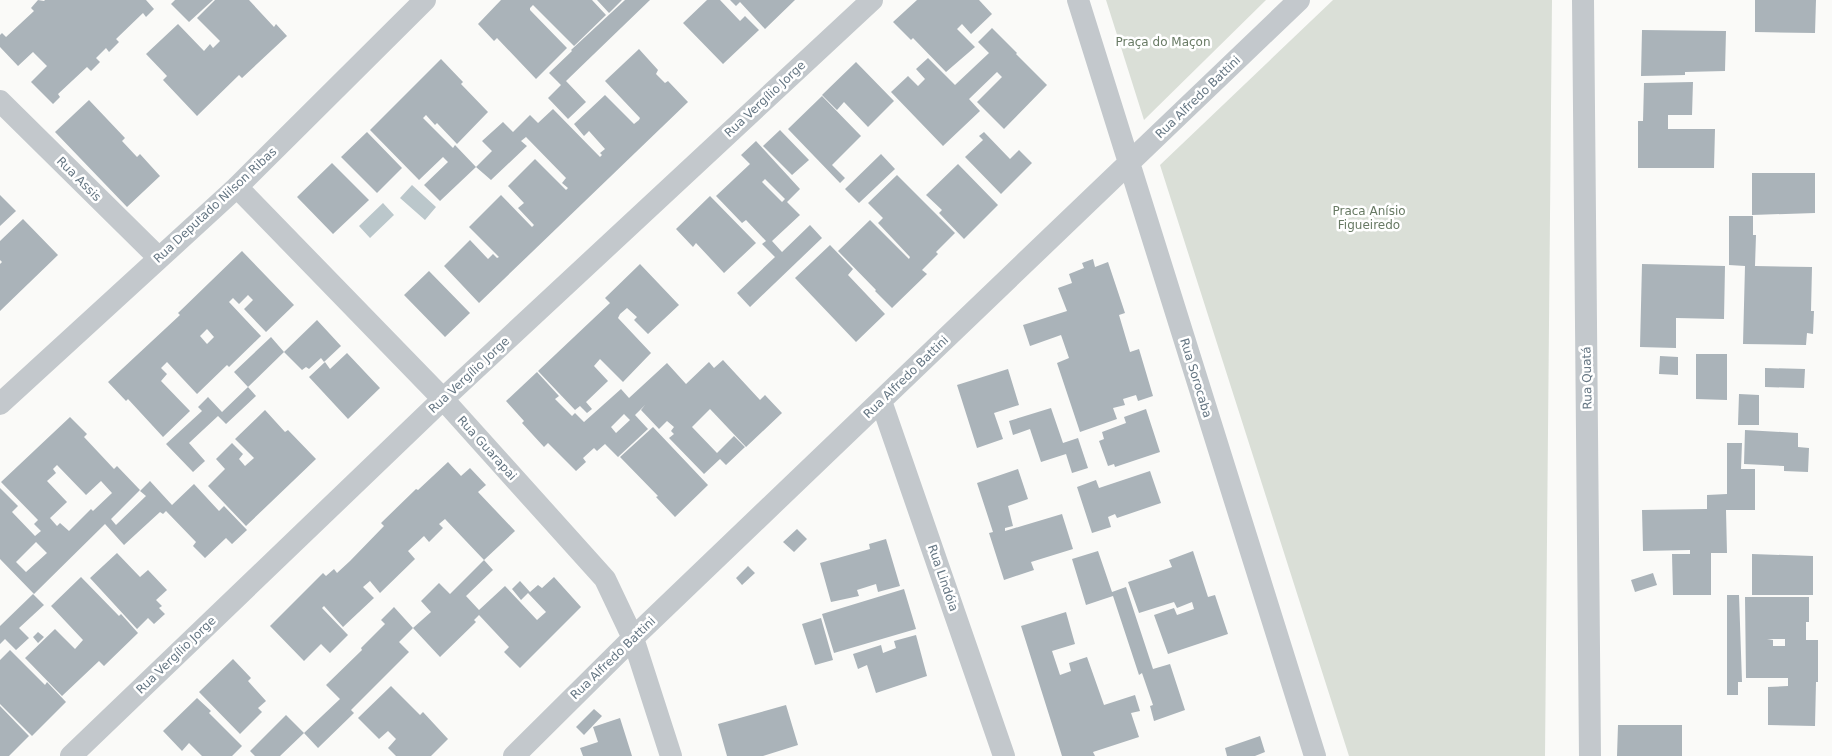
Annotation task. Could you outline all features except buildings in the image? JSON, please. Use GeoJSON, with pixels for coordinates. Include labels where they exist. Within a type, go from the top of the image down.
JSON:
{"type":"FeatureCollection","features":[{"type":"Feature","properties":{"kind":"street","name":"Rua Deputado Nilson Ribas"},"geometry":{"type":"LineString","coordinates":[[0,404],[236,187],[425,0]]}},
{"type":"Feature","properties":{"kind":"street","name":"Rua Vergílio Jorge"},"geometry":{"type":"LineString","coordinates":[[71,756],[443,399],[872,0]]}},
{"type":"Feature","properties":{"kind":"street","name":"Rua Sorocaba"},"geometry":{"type":"LineString","coordinates":[[1078,0],[1315,756]]}},
{"type":"Feature","properties":{"kind":"street","name":"Rua Alfredo Battini"},"geometry":{"type":"LineString","coordinates":[[514,756],[633,638],[1299,0]]}},
{"type":"Feature","properties":{"kind":"street","name":"Rua Quatá"},"geometry":{"type":"LineString","coordinates":[[1583,0],[1590,756]]}},
{"type":"Feature","properties":{"kind":"street","name":"Rua Assis"},"geometry":{"type":"LineString","coordinates":[[0,101],[158,258]]}},
{"type":"Feature","properties":{"kind":"street","name":"Rua Guarapai"},"geometry":{"type":"LineString","coordinates":[[236,187],[443,399],[605,579],[633,638],[671,756]]}},
{"type":"Feature","properties":{"kind":"street","name":"Rua Lindóia"},"geometry":{"type":"LineString","coordinates":[[881,401],[1004,756]]}},
{"type":"Feature","properties":{"kind":"green space","name":"Praça do Maçon"},"geometry":{"type":"Polygon","coordinates":[[[1106,0],[1266,0],[1144,120],[1106,0]]]}},
{"type":"Feature","properties":{"kind":"green space","name":"Praca Anísio Figueiredo"},"geometry":{"type":"Polygon","coordinates":[[[1333,0],[1552,0],[1545,756],[1349,756],[1160,165],[1333,0]]]}},
{"type":"Feature","properties":{"kind":"shaded area"},"geometry":{"type":"Polygon","coordinates":[[[412,185],[436,207],[425,220],[400,198],[412,185]]]}},
{"type":"Feature","properties":{"kind":"shaded area"},"geometry":{"type":"Polygon","coordinates":[[[383,203],[394,215],[370,238],[359,226],[383,203]]]}}]}
